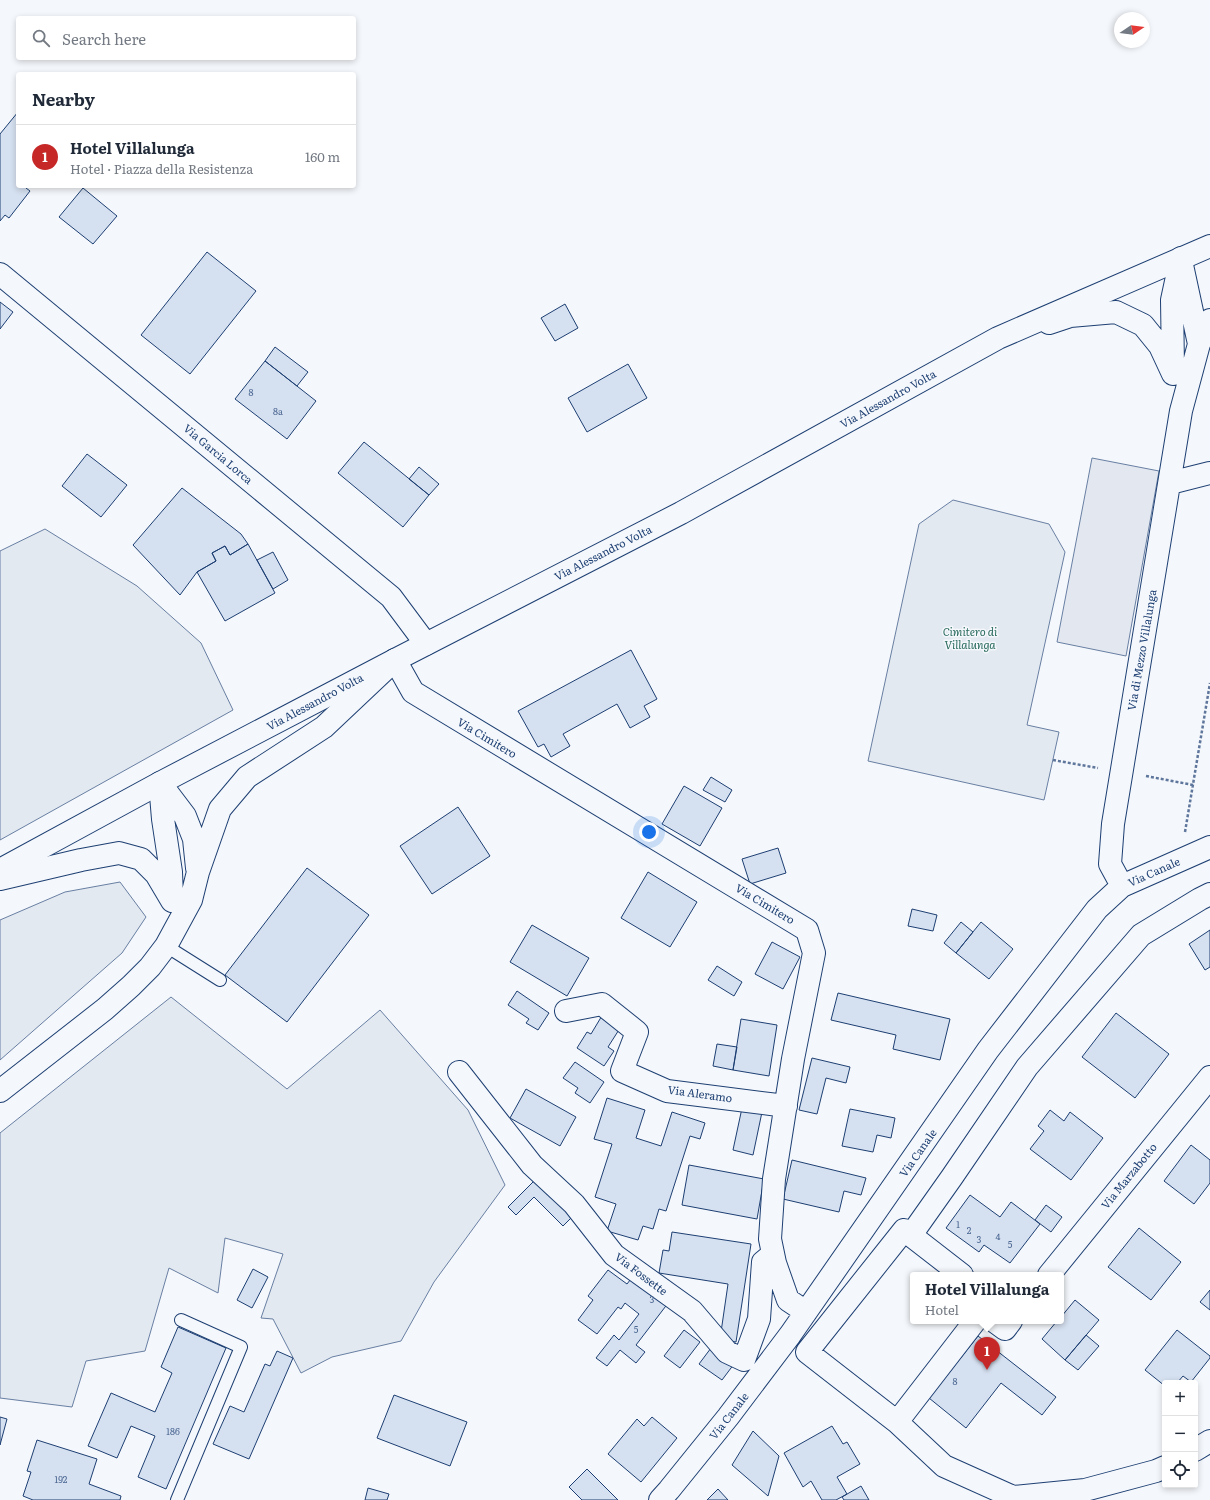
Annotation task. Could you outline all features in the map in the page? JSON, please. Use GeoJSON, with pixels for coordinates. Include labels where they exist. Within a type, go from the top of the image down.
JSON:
{"type":"FeatureCollection","features":[{"type":"Feature","properties":{"kind":"street","name":"Via Alessandro Volta"},"geometry":{"type":"LineString","coordinates":[[0,870],[160,783],[681,513],[998,338],[1210,246]]}},
{"type":"Feature","properties":{"kind":"street"},"geometry":{"type":"LineString","coordinates":[[1181,258],[1199,344]]}},
{"type":"Feature","properties":{"kind":"street"},"geometry":{"type":"LineString","coordinates":[[1181,258],[1172,300],[1173,374],[1181,411]]}},
{"type":"Feature","properties":{"kind":"street","name":"Via Garcia Lorca"},"geometry":{"type":"LineString","coordinates":[[0,274],[391,597],[426,644]]}},
{"type":"Feature","properties":{"kind":"street"},"geometry":{"type":"LineString","coordinates":[[998,338],[1070,316],[1116,312],[1143,325],[1160,346],[1173,374]]}},
{"type":"Feature","properties":{"kind":"street"},"geometry":{"type":"LineString","coordinates":[[1181,411],[1199,344],[1210,320]]}},
{"type":"Feature","properties":{"kind":"street","name":"Via di Mezzo Villalunga"},"geometry":{"type":"LineString","coordinates":[[1122,886],[1110,864],[1113,824],[1181,411]]}},
{"type":"Feature","properties":{"kind":"street"},"geometry":{"type":"LineString","coordinates":[[1170,483],[1210,472]]}},
{"type":"Feature","properties":{"kind":"street"},"geometry":{"type":"LineString","coordinates":[[0,1091],[105,1009],[150,967],[166,946],[192,900],[198,872],[220,809],[247,777],[324,728],[396,660]]}},
{"type":"Feature","properties":{"kind":"street","name":"Via Cimitero"},"geometry":{"type":"LineString","coordinates":[[396,660],[413,692],[807,930],[814,953],[793,1058],[774,1178],[770,1239],[773,1254],[788,1300],[806,1312]]}},
{"type":"Feature","properties":{"kind":"street"},"geometry":{"type":"LineString","coordinates":[[160,783],[185,816],[194,839],[198,872]]}},
{"type":"Feature","properties":{"kind":"street"},"geometry":{"type":"LineString","coordinates":[[160,783],[163,819],[171,872],[172,901],[166,946]]}},
{"type":"Feature","properties":{"kind":"street","name":"Via Canale"},"geometry":{"type":"LineString","coordinates":[[660,1500],[728,1417],[790,1335],[988,1050],[1097,909],[1122,886],[1210,847]]}},
{"type":"Feature","properties":{"kind":"street"},"geometry":{"type":"LineString","coordinates":[[0,879],[81,860],[119,853],[141,859],[156,874],[172,901]]}},
{"type":"Feature","properties":{"kind":"street"},"geometry":{"type":"LineString","coordinates":[[911,1235],[1027,1067],[1141,934],[1210,894]]}},
{"type":"Feature","properties":{"kind":"street","name":"Via Aleramo"},"geometry":{"type":"LineString","coordinates":[[566,1011],[602,1004],[637,1032],[622,1071],[667,1091],[786,1106]]}},
{"type":"Feature","properties":{"kind":"street","name":"Via Fossette"},"geometry":{"type":"LineString","coordinates":[[459,1072],[532,1165],[574,1204],[614,1255],[692,1311],[727,1352],[744,1360],[758,1319],[763,1262],[773,1254]]}},
{"type":"Feature","properties":{"kind":"street","name":"Via Marzabotto"},"geometry":{"type":"LineString","coordinates":[[1051,1272],[1210,1077]]}},
{"type":"Feature","properties":{"kind":"street"},"geometry":{"type":"LineString","coordinates":[[808,1352],[904,1230],[958,1272]]}},
{"type":"Feature","properties":{"kind":"street"},"geometry":{"type":"LineString","coordinates":[[862,1233],[887,1252]]}},
{"type":"Feature","properties":{"kind":"street"},"geometry":{"type":"LineString","coordinates":[[898,1422],[973,1324]]}},
{"type":"Feature","properties":{"kind":"street"},"geometry":{"type":"LineString","coordinates":[[998,1324],[1005,1329],[1009,1324]]}},
{"type":"Feature","properties":{"kind":"street"},"geometry":{"type":"LineString","coordinates":[[790,1335],[808,1352],[898,1422],[944,1466],[1013,1497],[1086,1490],[1162,1468]]}},
{"type":"Feature","properties":{"kind":"street"},"geometry":{"type":"LineString","coordinates":[[1198,1448],[1210,1441]]}},
{"type":"Feature","properties":{"kind":"lane"},"geometry":{"type":"LineString","coordinates":[[166,946],[220,980]]}},
{"type":"Feature","properties":{"kind":"lane"},"geometry":{"type":"LineString","coordinates":[[177,1500],[241,1346],[181,1320]]}},
{"type":"Feature","properties":{"kind":"path"},"geometry":{"type":"LineString","coordinates":[[1186,857],[1182,846],[1210,683]]}},
{"type":"Feature","properties":{"kind":"green space","name":"Cimitero di Villalunga"},"geometry":{"type":"Polygon","coordinates":[[[953,500],[1049,524],[1065,552],[1027,725],[1059,732],[1044,800],[868,761],[919,524],[953,500]]]}},
{"type":"Feature","properties":{"kind":"green space"},"geometry":{"type":"Polygon","coordinates":[[[45,529],[137,586],[201,643],[233,710],[0,840],[0,551],[45,529]]]}},
{"type":"Feature","properties":{"kind":"green space"},"geometry":{"type":"Polygon","coordinates":[[[120,882],[146,917],[122,953],[0,1060],[0,920],[65,892],[120,882]]]}},
{"type":"Feature","properties":{"kind":"green space"},"geometry":{"type":"Polygon","coordinates":[[[171,997],[287,1089],[380,1010],[468,1110],[505,1185],[434,1282],[401,1341],[332,1357],[301,1373],[273,1319],[261,1318],[283,1254],[225,1238],[218,1293],[169,1268],[145,1351],[86,1361],[72,1407],[0,1398],[0,1133],[171,997]]]}},
{"type":"Feature","properties":{"kind":"shaded area"},"geometry":{"type":"Polygon","coordinates":[[[1092,458],[1159,471],[1126,656],[1057,642],[1092,458]]]}},
{"type":"Feature","properties":{"kind":"building"},"geometry":{"type":"Polygon","coordinates":[[[16,114],[16,188],[26,188],[30,191],[9,218],[5,215],[0,221],[0,134],[16,114]]]}},
{"type":"Feature","properties":{"kind":"building"},"geometry":{"type":"Polygon","coordinates":[[[83,188],[117,216],[93,244],[59,217],[83,188]]]}},
{"type":"Feature","properties":{"kind":"building"},"geometry":{"type":"Polygon","coordinates":[[[207,252],[256,291],[190,374],[141,335],[207,252]]]}},
{"type":"Feature","properties":{"kind":"building"},"geometry":{"type":"Polygon","coordinates":[[[0,302],[13,312],[0,329],[0,302]]]}},
{"type":"Feature","properties":{"kind":"building"},"geometry":{"type":"Polygon","coordinates":[[[565,304],[578,328],[555,341],[541,318],[565,304]]]}},
{"type":"Feature","properties":{"kind":"building"},"geometry":{"type":"Polygon","coordinates":[[[275,347],[308,372],[297,386],[265,361],[275,347]]]}},
{"type":"Feature","properties":{"kind":"building"},"geometry":{"type":"Polygon","coordinates":[[[265,361],[316,401],[287,439],[235,399],[265,361]]]}},
{"type":"Feature","properties":{"kind":"building"},"geometry":{"type":"Polygon","coordinates":[[[628,364],[647,398],[587,432],[568,398],[628,364]]]}},
{"type":"Feature","properties":{"kind":"building"},"geometry":{"type":"Polygon","coordinates":[[[364,442],[429,495],[403,527],[338,473],[364,442]]]}},
{"type":"Feature","properties":{"kind":"building"},"geometry":{"type":"Polygon","coordinates":[[[87,454],[127,485],[101,517],[62,486],[87,454]]]}},
{"type":"Feature","properties":{"kind":"building"},"geometry":{"type":"Polygon","coordinates":[[[419,467],[439,484],[429,495],[409,479],[419,467]]]}},
{"type":"Feature","properties":{"kind":"building"},"geometry":{"type":"Polygon","coordinates":[[[182,488],[241,534],[248,544],[230,555],[225,546],[212,553],[216,561],[197,572],[180,595],[133,545],[182,488]]]}},
{"type":"Feature","properties":{"kind":"building"},"geometry":{"type":"Polygon","coordinates":[[[248,544],[275,593],[225,621],[197,572],[216,561],[212,553],[225,546],[230,555],[248,544]]]}},
{"type":"Feature","properties":{"kind":"building"},"geometry":{"type":"Polygon","coordinates":[[[273,552],[288,580],[273,589],[257,560],[273,552]]]}},
{"type":"Feature","properties":{"kind":"building"},"geometry":{"type":"Polygon","coordinates":[[[631,650],[657,699],[644,706],[650,717],[630,728],[617,704],[563,734],[570,746],[551,757],[544,744],[538,747],[518,711],[631,650]]]}},
{"type":"Feature","properties":{"kind":"building"},"geometry":{"type":"Polygon","coordinates":[[[711,777],[732,790],[725,802],[703,790],[711,777]]]}},
{"type":"Feature","properties":{"kind":"building"},"geometry":{"type":"Polygon","coordinates":[[[684,786],[722,808],[700,846],[662,824],[684,786]]]}},
{"type":"Feature","properties":{"kind":"building"},"geometry":{"type":"Polygon","coordinates":[[[458,807],[490,856],[432,894],[400,846],[458,807]]]}},
{"type":"Feature","properties":{"kind":"building"},"geometry":{"type":"Polygon","coordinates":[[[778,848],[786,873],[750,884],[742,859],[778,848]]]}},
{"type":"Feature","properties":{"kind":"building"},"geometry":{"type":"Polygon","coordinates":[[[307,868],[369,915],[287,1022],[225,975],[307,868]]]}},
{"type":"Feature","properties":{"kind":"building"},"geometry":{"type":"Polygon","coordinates":[[[648,872],[697,902],[670,947],[621,918],[648,872]]]}},
{"type":"Feature","properties":{"kind":"building"},"geometry":{"type":"Polygon","coordinates":[[[912,909],[937,915],[933,931],[908,926],[912,909]]]}},
{"type":"Feature","properties":{"kind":"building"},"geometry":{"type":"Polygon","coordinates":[[[961,922],[973,932],[956,953],[944,943],[961,922]]]}},
{"type":"Feature","properties":{"kind":"building"},"geometry":{"type":"Polygon","coordinates":[[[981,922],[1013,949],[989,979],[956,953],[981,922]]]}},
{"type":"Feature","properties":{"kind":"building"},"geometry":{"type":"Polygon","coordinates":[[[532,925],[589,958],[567,996],[510,962],[532,925]]]}},
{"type":"Feature","properties":{"kind":"building"},"geometry":{"type":"Polygon","coordinates":[[[1210,930],[1210,967],[1205,970],[1189,944],[1210,930]]]}},
{"type":"Feature","properties":{"kind":"building"},"geometry":{"type":"Polygon","coordinates":[[[772,942],[800,957],[783,989],[755,974],[772,942]]]}},
{"type":"Feature","properties":{"kind":"building"},"geometry":{"type":"Polygon","coordinates":[[[717,966],[742,982],[734,996],[708,980],[717,966]]]}},
{"type":"Feature","properties":{"kind":"building"},"geometry":{"type":"Polygon","coordinates":[[[517,991],[549,1013],[538,1030],[526,1023],[529,1019],[508,1005],[517,991]]]}},
{"type":"Feature","properties":{"kind":"building"},"geometry":{"type":"Polygon","coordinates":[[[838,993],[950,1019],[940,1060],[893,1049],[896,1035],[831,1020],[838,993]]]}},
{"type":"Feature","properties":{"kind":"building"},"geometry":{"type":"Polygon","coordinates":[[[1116,1013],[1169,1054],[1135,1098],[1082,1057],[1116,1013]]]}},
{"type":"Feature","properties":{"kind":"building"},"geometry":{"type":"Polygon","coordinates":[[[603,1014],[622,1025],[608,1047],[614,1051],[604,1066],[577,1048],[587,1032],[591,1034],[603,1014]]]}},
{"type":"Feature","properties":{"kind":"building"},"geometry":{"type":"Polygon","coordinates":[[[741,1019],[777,1025],[769,1076],[733,1070],[741,1019]]]}},
{"type":"Feature","properties":{"kind":"building"},"geometry":{"type":"Polygon","coordinates":[[[717,1044],[737,1047],[733,1070],[713,1066],[717,1044]]]}},
{"type":"Feature","properties":{"kind":"building"},"geometry":{"type":"Polygon","coordinates":[[[812,1058],[850,1067],[846,1083],[826,1078],[817,1114],[799,1110],[812,1058]]]}},
{"type":"Feature","properties":{"kind":"building"},"geometry":{"type":"Polygon","coordinates":[[[575,1062],[604,1082],[590,1103],[575,1093],[578,1088],[563,1078],[575,1062]]]}},
{"type":"Feature","properties":{"kind":"building"},"geometry":{"type":"Polygon","coordinates":[[[526,1089],[576,1117],[560,1146],[510,1118],[526,1089]]]}},
{"type":"Feature","properties":{"kind":"building"},"geometry":{"type":"Polygon","coordinates":[[[607,1098],[645,1110],[636,1138],[661,1146],[672,1112],[705,1123],[700,1139],[690,1136],[666,1211],[659,1209],[653,1229],[643,1226],[638,1240],[607,1231],[616,1204],[595,1197],[612,1144],[594,1139],[607,1098]]]}},
{"type":"Feature","properties":{"kind":"building"},"geometry":{"type":"Polygon","coordinates":[[[742,1108],[762,1112],[753,1155],[733,1150],[742,1108]]]}},
{"type":"Feature","properties":{"kind":"building"},"geometry":{"type":"Polygon","coordinates":[[[850,1109],[895,1118],[891,1138],[877,1135],[873,1152],[842,1146],[850,1109]]]}},
{"type":"Feature","properties":{"kind":"building"},"geometry":{"type":"Polygon","coordinates":[[[1050,1110],[1064,1121],[1070,1112],[1103,1138],[1071,1180],[1030,1149],[1044,1131],[1038,1126],[1050,1110]]]}},
{"type":"Feature","properties":{"kind":"building"},"geometry":{"type":"Polygon","coordinates":[[[1191,1145],[1210,1160],[1210,1183],[1194,1204],[1164,1181],[1191,1145]]]}},
{"type":"Feature","properties":{"kind":"building"},"geometry":{"type":"Polygon","coordinates":[[[792,1160],[866,1178],[861,1195],[844,1191],[839,1212],[783,1199],[792,1160]]]}},
{"type":"Feature","properties":{"kind":"building"},"geometry":{"type":"Polygon","coordinates":[[[689,1165],[764,1179],[757,1219],[682,1205],[689,1165]]]}},
{"type":"Feature","properties":{"kind":"building"},"geometry":{"type":"Polygon","coordinates":[[[539,1176],[576,1213],[563,1226],[534,1197],[516,1215],[508,1207],[539,1176]]]}},
{"type":"Feature","properties":{"kind":"building"},"geometry":{"type":"Polygon","coordinates":[[[970,1195],[1000,1217],[1011,1202],[1040,1224],[1010,1263],[984,1245],[979,1252],[946,1228],[970,1195]]]}},
{"type":"Feature","properties":{"kind":"building"},"geometry":{"type":"Polygon","coordinates":[[[1046,1205],[1062,1217],[1051,1232],[1035,1220],[1046,1205]]]}},
{"type":"Feature","properties":{"kind":"building"},"geometry":{"type":"Polygon","coordinates":[[[1139,1228],[1181,1262],[1151,1300],[1108,1267],[1139,1228]]]}},
{"type":"Feature","properties":{"kind":"building"},"geometry":{"type":"Polygon","coordinates":[[[672,1232],[751,1244],[736,1342],[720,1339],[728,1284],[659,1273],[663,1250],[669,1251],[672,1232]]]}},
{"type":"Feature","properties":{"kind":"building"},"geometry":{"type":"Polygon","coordinates":[[[253,1269],[268,1277],[252,1308],[237,1300],[253,1269]]]}},
{"type":"Feature","properties":{"kind":"building"},"geometry":{"type":"Polygon","coordinates":[[[608,1270],[627,1284],[637,1271],[672,1298],[636,1345],[645,1352],[636,1363],[620,1350],[607,1366],[596,1358],[614,1335],[619,1340],[639,1314],[625,1303],[621,1309],[618,1307],[597,1334],[578,1320],[593,1300],[588,1296],[608,1270]]]}},
{"type":"Feature","properties":{"kind":"building"},"geometry":{"type":"Polygon","coordinates":[[[1210,1290],[1210,1310],[1200,1302],[1210,1290]]]}},
{"type":"Feature","properties":{"kind":"building"},"geometry":{"type":"Polygon","coordinates":[[[1075,1300],[1099,1320],[1065,1360],[1042,1339],[1054,1324],[1064,1324],[1064,1313],[1075,1300]]]}},
{"type":"Feature","properties":{"kind":"building"},"geometry":{"type":"Polygon","coordinates":[[[178,1327],[226,1348],[166,1489],[138,1477],[155,1436],[131,1426],[117,1458],[88,1446],[111,1393],[155,1412],[172,1373],[161,1367],[178,1327]]]}},
{"type":"Feature","properties":{"kind":"building"},"geometry":{"type":"Polygon","coordinates":[[[684,1330],[700,1342],[680,1368],[664,1356],[684,1330]]]}},
{"type":"Feature","properties":{"kind":"building"},"geometry":{"type":"Polygon","coordinates":[[[1177,1330],[1210,1356],[1193,1380],[1188,1380],[1183,1376],[1180,1380],[1162,1380],[1162,1384],[1145,1370],[1177,1330]]]}},
{"type":"Feature","properties":{"kind":"building"},"geometry":{"type":"Polygon","coordinates":[[[1086,1335],[1099,1346],[1078,1370],[1065,1360],[1086,1335]]]}},
{"type":"Feature","properties":{"kind":"building"},"geometry":{"type":"Polygon","coordinates":[[[978,1336],[1056,1397],[1042,1415],[1001,1383],[966,1428],[929,1398],[978,1336]]]}},
{"type":"Feature","properties":{"kind":"building"},"geometry":{"type":"Polygon","coordinates":[[[711,1348],[734,1364],[722,1380],[699,1364],[711,1348]]]}},
{"type":"Feature","properties":{"kind":"building"},"geometry":{"type":"Polygon","coordinates":[[[277,1351],[293,1358],[249,1459],[213,1444],[230,1406],[244,1412],[265,1364],[270,1366],[277,1351]]]}},
{"type":"Feature","properties":{"kind":"building"},"geometry":{"type":"Polygon","coordinates":[[[394,1395],[467,1422],[450,1466],[377,1438],[394,1395]]]}},
{"type":"Feature","properties":{"kind":"building"},"geometry":{"type":"Polygon","coordinates":[[[0,1417],[7,1419],[0,1445],[0,1417]]]}},
{"type":"Feature","properties":{"kind":"building"},"geometry":{"type":"Polygon","coordinates":[[[652,1417],[677,1438],[641,1482],[608,1454],[637,1419],[644,1426],[652,1417]]]}},
{"type":"Feature","properties":{"kind":"building"},"geometry":{"type":"Polygon","coordinates":[[[832,1426],[843,1444],[847,1442],[860,1464],[837,1477],[847,1494],[836,1500],[822,1500],[811,1481],[803,1487],[784,1453],[832,1426]]]}},
{"type":"Feature","properties":{"kind":"building"},"geometry":{"type":"Polygon","coordinates":[[[753,1431],[779,1456],[768,1496],[732,1465],[753,1431]]]}},
{"type":"Feature","properties":{"kind":"building"},"geometry":{"type":"Polygon","coordinates":[[[37,1440],[97,1459],[89,1484],[121,1496],[120,1500],[33,1500],[23,1496],[31,1472],[27,1471],[37,1440]]]}},
{"type":"Feature","properties":{"kind":"building"},"geometry":{"type":"Polygon","coordinates":[[[587,1469],[618,1500],[582,1500],[569,1487],[587,1469]]]}},
{"type":"Feature","properties":{"kind":"building"},"geometry":{"type":"Polygon","coordinates":[[[861,1486],[869,1500],[844,1500],[842,1497],[861,1486]]]}},
{"type":"Feature","properties":{"kind":"building"},"geometry":{"type":"Polygon","coordinates":[[[368,1488],[389,1494],[387,1500],[365,1500],[368,1488]]]}},
{"type":"Feature","properties":{"kind":"building"},"geometry":{"type":"Polygon","coordinates":[[[718,1489],[728,1500],[707,1500],[718,1489]]]}},
{"type":"Feature","properties":{"kind":"place","name":"Hotel Villalunga"},"geometry":{"type":"Point","coordinates":[987,1370]}}]}
